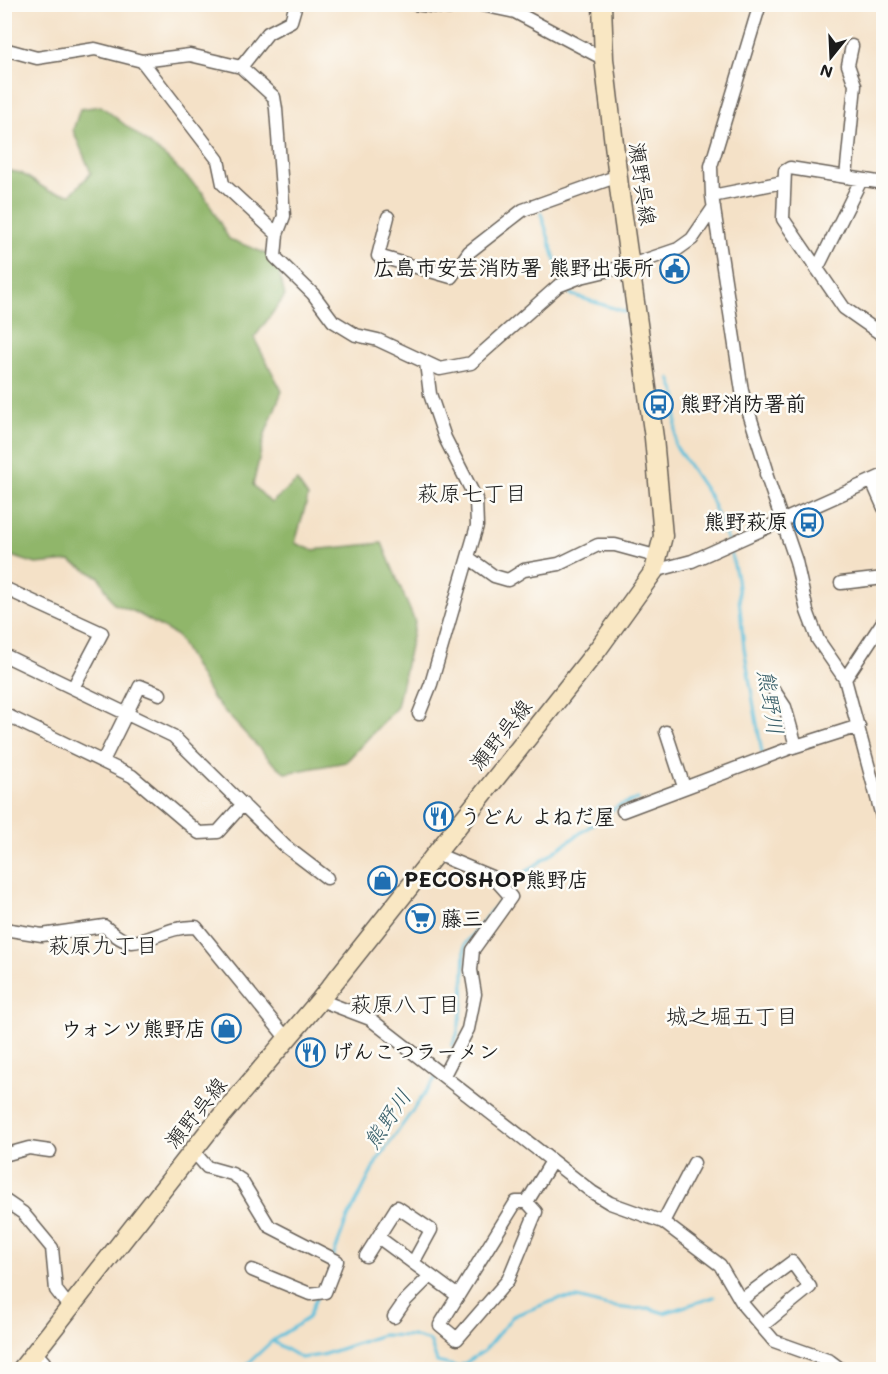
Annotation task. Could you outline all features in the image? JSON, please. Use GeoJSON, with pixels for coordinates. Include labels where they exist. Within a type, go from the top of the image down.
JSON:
{"type":"FeatureCollection","features":[{"type":"Feature","properties":{"kind":"main road","name":"瀬野呉線"},"geometry":{"type":"LineString","coordinates":[[21,1370],[193,1151],[320,1000],[434,853],[598,649],[657,564],[663,536],[654,438],[618,176],[604,59],[602,4]]}},
{"type":"Feature","properties":{"kind":"street"},"geometry":{"type":"LineString","coordinates":[[241,66],[268,33],[291,21],[296,4]]}},
{"type":"Feature","properties":{"kind":"street"},"geometry":{"type":"LineString","coordinates":[[414,4],[448,9],[462,4]]}},
{"type":"Feature","properties":{"kind":"street"},"geometry":{"type":"LineString","coordinates":[[477,4],[515,12],[604,59]]}},
{"type":"Feature","properties":{"kind":"street"},"geometry":{"type":"LineString","coordinates":[[760,4],[711,166],[713,202],[742,391],[781,520],[796,561],[807,611],[818,640],[845,678],[860,726],[884,824]]}},
{"type":"Feature","properties":{"kind":"street"},"geometry":{"type":"LineString","coordinates":[[846,177],[855,85],[848,64],[852,46]]}},
{"type":"Feature","properties":{"kind":"street"},"geometry":{"type":"LineString","coordinates":[[4,49],[37,58],[95,49],[142,61],[190,55],[241,66],[274,97],[284,216],[277,234],[275,257],[313,294],[333,321],[356,335],[378,340],[440,369],[471,363],[558,286],[581,277],[631,265],[678,249],[692,239],[713,202],[783,182]]}},
{"type":"Feature","properties":{"kind":"street"},"geometry":{"type":"LineString","coordinates":[[142,61],[218,160],[223,184],[277,234]]}},
{"type":"Feature","properties":{"kind":"street"},"geometry":{"type":"LineString","coordinates":[[884,183],[790,168],[785,171],[783,182],[783,219],[844,308],[884,336]]}},
{"type":"Feature","properties":{"kind":"street"},"geometry":{"type":"LineString","coordinates":[[388,217],[378,256],[451,277],[469,252],[523,210],[618,176]]}},
{"type":"Feature","properties":{"kind":"street"},"geometry":{"type":"LineString","coordinates":[[817,269],[861,180]]}},
{"type":"Feature","properties":{"kind":"street"},"geometry":{"type":"LineString","coordinates":[[419,714],[431,684],[477,526],[476,499],[445,438],[430,394],[426,363]]}},
{"type":"Feature","properties":{"kind":"street"},"geometry":{"type":"LineString","coordinates":[[469,558],[494,576],[508,580],[524,570],[559,564],[598,545],[615,545],[657,564],[692,561],[878,478],[884,508]]}},
{"type":"Feature","properties":{"kind":"street"},"geometry":{"type":"LineString","coordinates":[[842,583],[884,578]]}},
{"type":"Feature","properties":{"kind":"street"},"geometry":{"type":"LineString","coordinates":[[4,588],[102,633],[74,686]]}},
{"type":"Feature","properties":{"kind":"street"},"geometry":{"type":"LineString","coordinates":[[845,678],[884,620]]}},
{"type":"Feature","properties":{"kind":"street"},"geometry":{"type":"LineString","coordinates":[[4,655],[74,686],[173,736],[285,846],[327,878]]}},
{"type":"Feature","properties":{"kind":"street"},"geometry":{"type":"LineString","coordinates":[[103,760],[140,686],[160,694]]}},
{"type":"Feature","properties":{"kind":"street"},"geometry":{"type":"LineString","coordinates":[[773,688],[785,707],[796,746]]}},
{"type":"Feature","properties":{"kind":"street"},"geometry":{"type":"LineString","coordinates":[[4,714],[132,776],[199,833],[218,832],[243,804]]}},
{"type":"Feature","properties":{"kind":"street"},"geometry":{"type":"LineString","coordinates":[[623,811],[796,746],[860,726]]}},
{"type":"Feature","properties":{"kind":"street"},"geometry":{"type":"LineString","coordinates":[[666,732],[684,787]]}},
{"type":"Feature","properties":{"kind":"street"},"geometry":{"type":"LineString","coordinates":[[871,775],[884,769]]}},
{"type":"Feature","properties":{"kind":"street"},"geometry":{"type":"LineString","coordinates":[[434,853],[494,878],[511,897],[473,950],[471,970],[475,994],[468,1029],[444,1075]]}},
{"type":"Feature","properties":{"kind":"street"},"geometry":{"type":"LineString","coordinates":[[4,929],[42,935],[104,926],[121,939],[132,942],[178,926],[196,927],[287,1039]]}},
{"type":"Feature","properties":{"kind":"street"},"geometry":{"type":"LineString","coordinates":[[320,1000],[370,1019],[552,1161],[610,1203],[663,1222],[720,1265],[741,1300],[774,1341],[830,1360],[842,1370]]}},
{"type":"Feature","properties":{"kind":"street"},"geometry":{"type":"LineString","coordinates":[[4,1155],[29,1148],[50,1151]]}},
{"type":"Feature","properties":{"kind":"street"},"geometry":{"type":"LineString","coordinates":[[193,1151],[207,1167],[232,1174],[241,1180],[269,1226],[337,1262],[326,1292],[310,1294],[252,1270]]}},
{"type":"Feature","properties":{"kind":"street"},"geometry":{"type":"LineString","coordinates":[[527,1202],[552,1161]]}},
{"type":"Feature","properties":{"kind":"street"},"geometry":{"type":"LineString","coordinates":[[663,1222],[694,1163]]}},
{"type":"Feature","properties":{"kind":"street"},"geometry":{"type":"LineString","coordinates":[[4,1200],[23,1213],[52,1248],[56,1290],[70,1308]]}},
{"type":"Feature","properties":{"kind":"street"},"geometry":{"type":"LineString","coordinates":[[516,1202],[527,1202],[536,1212],[508,1280],[457,1339],[440,1325],[516,1202]]}},
{"type":"Feature","properties":{"kind":"street"},"geometry":{"type":"LineString","coordinates":[[366,1256],[397,1207],[431,1230],[413,1263]]}},
{"type":"Feature","properties":{"kind":"street"},"geometry":{"type":"LineString","coordinates":[[378,1237],[458,1296]]}},
{"type":"Feature","properties":{"kind":"street"},"geometry":{"type":"LineString","coordinates":[[741,1300],[792,1262],[810,1287],[762,1326]]}},
{"type":"Feature","properties":{"kind":"street"},"geometry":{"type":"LineString","coordinates":[[394,1317],[405,1301],[430,1275]]}},
{"type":"Feature","properties":{"kind":"street"},"geometry":{"type":"LineString","coordinates":[[35,1352],[44,1362],[46,1370]]}},
{"type":"Feature","properties":{"kind":"green space"},"geometry":{"type":"Polygon","coordinates":[[[101,106],[167,158],[203,193],[229,239],[275,257],[285,296],[254,338],[282,391],[265,434],[253,485],[271,503],[297,481],[308,497],[295,543],[312,550],[382,543],[415,622],[397,707],[346,762],[286,773],[272,762],[213,699],[177,636],[135,612],[114,604],[99,577],[70,561],[36,564],[5,554],[5,170],[21,173],[49,191],[71,194],[91,173],[73,130],[80,109],[101,106]]]}},
{"type":"Feature","properties":{"kind":"waterway","name":"熊野川"},"geometry":{"type":"LineString","coordinates":[[541,213],[561,279]]}},
{"type":"Feature","properties":{"kind":"waterway","name":"熊野川"},"geometry":{"type":"LineString","coordinates":[[566,288],[572,295],[626,312]]}},
{"type":"Feature","properties":{"kind":"waterway","name":"熊野川"},"geometry":{"type":"LineString","coordinates":[[670,378],[677,397],[675,445],[710,497],[728,541]]}},
{"type":"Feature","properties":{"kind":"waterway","name":"熊野川"},"geometry":{"type":"LineString","coordinates":[[731,553],[737,578],[744,648],[762,753]]}},
{"type":"Feature","properties":{"kind":"waterway","name":"熊野川"},"geometry":{"type":"LineString","coordinates":[[509,889],[519,877],[618,806],[638,799]]}},
{"type":"Feature","properties":{"kind":"waterway","name":"熊野川"},"geometry":{"type":"LineString","coordinates":[[452,1046],[457,1035],[463,1003],[465,944],[505,894]]}},
{"type":"Feature","properties":{"kind":"waterway","name":"熊野川"},"geometry":{"type":"LineString","coordinates":[[333,1257],[346,1222],[377,1161],[437,1076]]}},
{"type":"Feature","properties":{"kind":"waterway","name":"熊野川"},"geometry":{"type":"LineString","coordinates":[[241,1370],[272,1341],[308,1318],[317,1296]]}},
{"type":"Feature","properties":{"kind":"waterway"},"geometry":{"type":"LineString","coordinates":[[272,1341],[301,1358],[322,1355],[382,1335],[412,1336],[430,1341],[437,1362],[459,1367],[484,1351],[513,1316],[558,1299],[577,1298],[608,1306],[648,1308],[664,1313],[714,1297]]}},
{"type":"Feature","properties":{"kind":"place","name":"広島市安芸消防署 熊野出張所"},"geometry":{"type":"Point","coordinates":[675,268]}},
{"type":"Feature","properties":{"kind":"place","name":"熊野消防署前"},"geometry":{"type":"Point","coordinates":[659,404]}},
{"type":"Feature","properties":{"kind":"place","name":"熊野萩原"},"geometry":{"type":"Point","coordinates":[809,522]}},
{"type":"Feature","properties":{"kind":"place","name":"うどん よねだ屋"},"geometry":{"type":"Point","coordinates":[439,817]}},
{"type":"Feature","properties":{"kind":"place","name":"PECOSHOP熊野店"},"geometry":{"type":"Point","coordinates":[383,880]}},
{"type":"Feature","properties":{"kind":"place","name":"藤三"},"geometry":{"type":"Point","coordinates":[420,919]}},
{"type":"Feature","properties":{"kind":"place","name":"ウォンツ熊野店"},"geometry":{"type":"Point","coordinates":[227,1029]}},
{"type":"Feature","properties":{"kind":"place","name":"げんこつラーメン"},"geometry":{"type":"Point","coordinates":[311,1052]}},
{"type":"Feature","properties":{"kind":"district","name":"萩原七丁目"},"geometry":{"type":"Point","coordinates":[472,493]}},
{"type":"Feature","properties":{"kind":"district","name":"萩原九丁目"},"geometry":{"type":"Point","coordinates":[103,945]}},
{"type":"Feature","properties":{"kind":"district","name":"萩原八丁目"},"geometry":{"type":"Point","coordinates":[405,1004]}},
{"type":"Feature","properties":{"kind":"district","name":"城之堀五丁目"},"geometry":{"type":"Point","coordinates":[732,1016]}}]}
